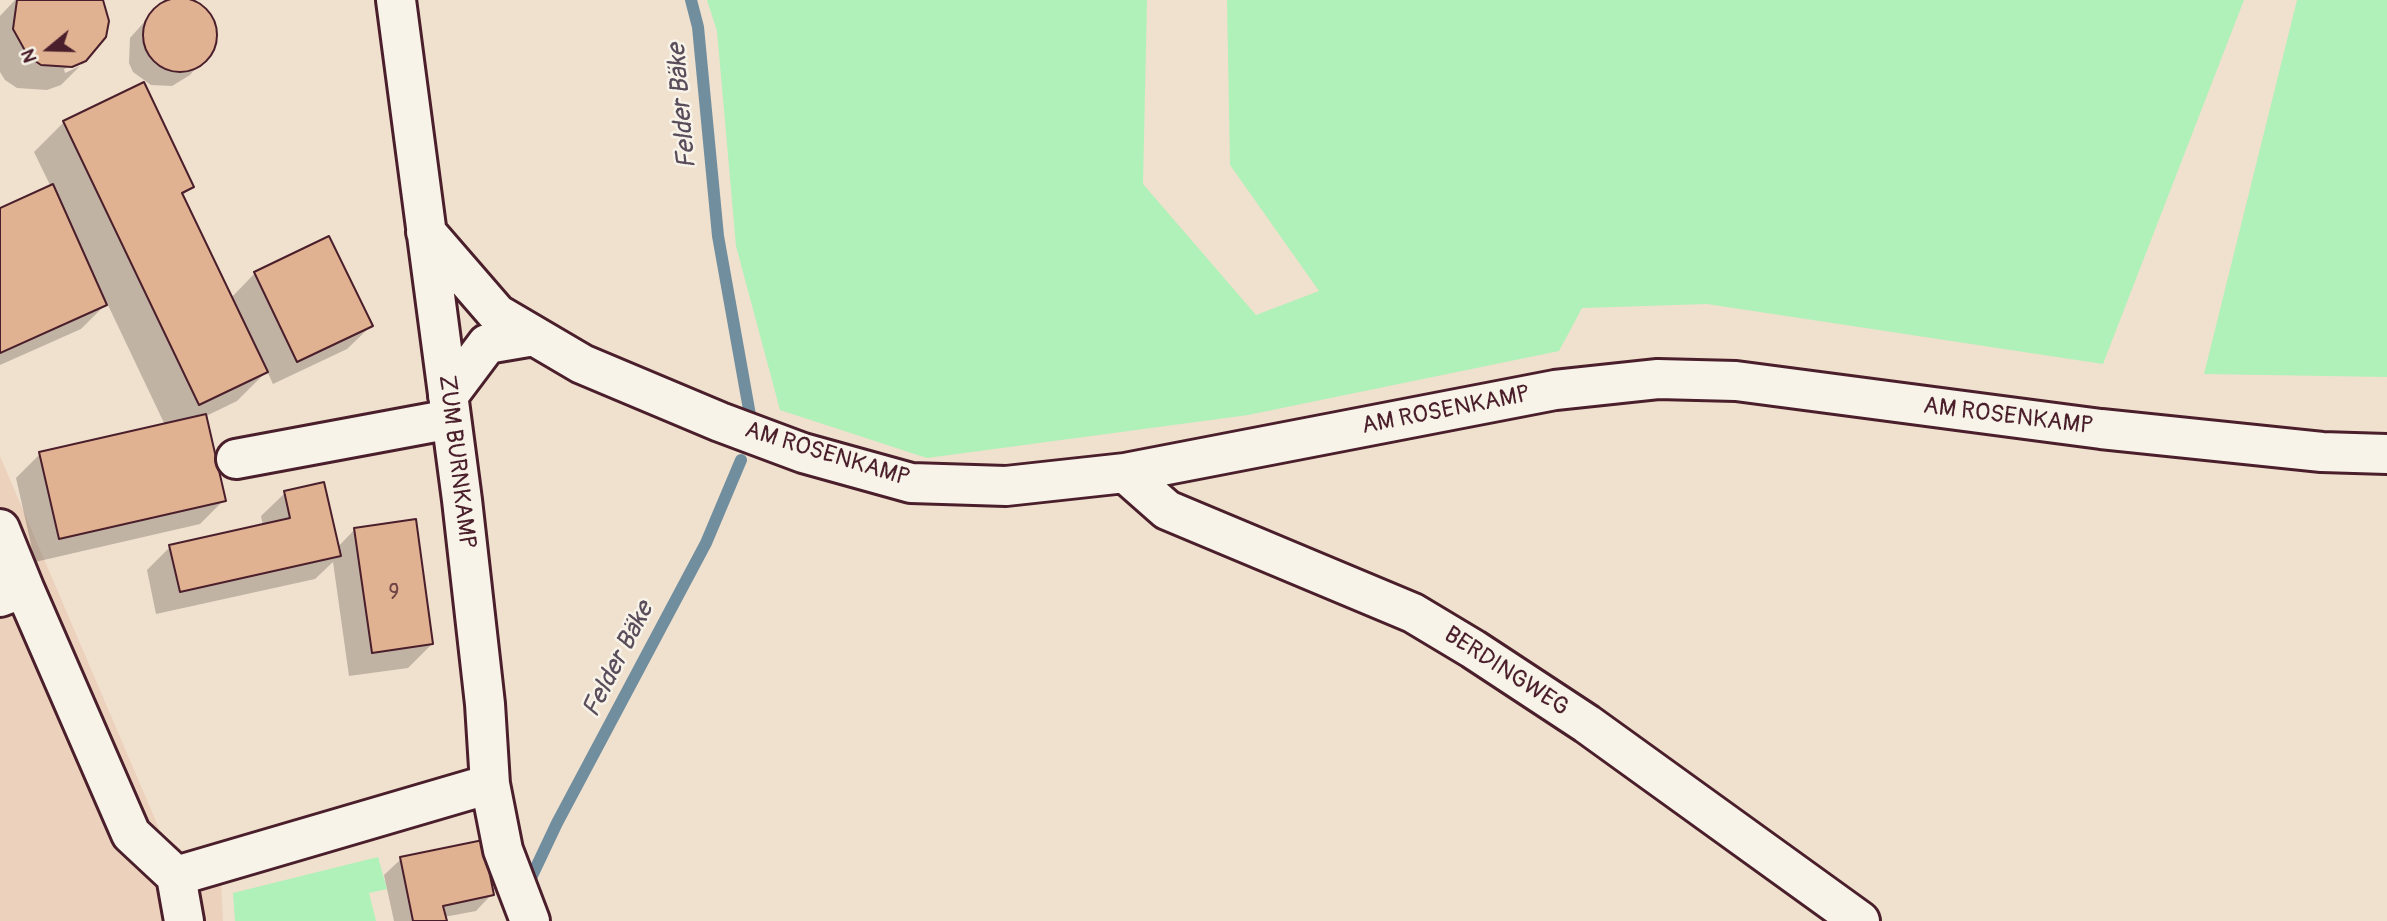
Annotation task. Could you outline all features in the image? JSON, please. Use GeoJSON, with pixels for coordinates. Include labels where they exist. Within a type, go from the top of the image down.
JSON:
{"type":"FeatureCollection","features":[{"type":"Feature","properties":{"kind":"street","name":"ZUM BURNKAMP"},"geometry":{"type":"LineString","coordinates":[[396,0],[450,408],[485,704],[490,784],[503,849],[530,921]]}},
{"type":"Feature","properties":{"kind":"street","name":"AM ROSENKAMP"},"geometry":{"type":"LineString","coordinates":[[426,232],[497,314],[582,364],[719,422],[803,453],[911,483],[1006,486],[1125,473],[1555,390],[1658,379],[1736,381],[2101,429],[2322,452],[2387,454]]}},
{"type":"Feature","properties":{"kind":"street"},"geometry":{"type":"LineString","coordinates":[[236,459],[450,408],[487,344],[534,336]]}},
{"type":"Feature","properties":{"kind":"street","name":"BERDINGWEG"},"geometry":{"type":"LineString","coordinates":[[1125,473],[1167,510],[1413,614],[1473,649],[1587,724],[1860,921]]}},
{"type":"Feature","properties":{"kind":"street"},"geometry":{"type":"LineString","coordinates":[[0,529],[12,592],[131,834],[176,876],[184,921]]}},
{"type":"Feature","properties":{"kind":"street"},"geometry":{"type":"LineString","coordinates":[[176,876],[490,784]]}},
{"type":"Feature","properties":{"kind":"shaded area"},"geometry":{"type":"Polygon","coordinates":[[[0,456],[161,833],[221,882],[223,921],[0,921],[0,456]]]}},
{"type":"Feature","properties":{"kind":"green space"},"geometry":{"type":"Polygon","coordinates":[[[707,0],[1147,0],[1143,184],[1256,315],[1319,291],[1230,165],[1227,0],[2244,0],[2103,364],[1707,304],[1582,308],[1559,351],[1248,415],[927,458],[780,410],[736,246],[717,31],[707,0]]]}},
{"type":"Feature","properties":{"kind":"green space"},"geometry":{"type":"Polygon","coordinates":[[[2297,0],[2387,0],[2387,377],[2204,374],[2297,0]]]}},
{"type":"Feature","properties":{"kind":"green space"},"geometry":{"type":"Polygon","coordinates":[[[378,857],[387,889],[369,893],[376,921],[235,921],[233,893],[378,857]]]}},
{"type":"Feature","properties":{"kind":"building"},"geometry":{"type":"Polygon","coordinates":[[[180,-2],[194,1],[206,9],[214,21],[217,35],[214,49],[206,61],[194,69],[180,72],[166,69],[154,61],[146,49],[143,35],[146,21],[154,9],[166,1],[180,-2]]]}},
{"type":"Feature","properties":{"kind":"building"},"geometry":{"type":"Polygon","coordinates":[[[17,0],[103,0],[109,21],[106,37],[86,61],[72,67],[41,65],[28,56],[13,29],[17,0]]]}},
{"type":"Feature","properties":{"kind":"building"},"geometry":{"type":"Polygon","coordinates":[[[144,82],[194,187],[182,193],[268,372],[199,405],[63,121],[144,82]]]}},
{"type":"Feature","properties":{"kind":"building"},"geometry":{"type":"Polygon","coordinates":[[[53,184],[107,305],[0,353],[0,208],[53,184]]]}},
{"type":"Feature","properties":{"kind":"building"},"geometry":{"type":"Polygon","coordinates":[[[329,236],[373,326],[297,362],[254,272],[329,236]]]}},
{"type":"Feature","properties":{"kind":"building"},"geometry":{"type":"Polygon","coordinates":[[[206,414],[226,501],[59,539],[39,452],[206,414]]]}},
{"type":"Feature","properties":{"kind":"building"},"geometry":{"type":"Polygon","coordinates":[[[324,482],[341,556],[180,592],[169,545],[290,518],[284,491],[324,482]]]}},
{"type":"Feature","properties":{"kind":"building"},"geometry":{"type":"Polygon","coordinates":[[[416,519],[433,644],[372,653],[354,528],[416,519]]]}},
{"type":"Feature","properties":{"kind":"building"},"geometry":{"type":"Polygon","coordinates":[[[483,840],[494,895],[443,906],[447,921],[413,921],[400,857],[483,840]]]}},
{"type":"Feature","properties":{"kind":"waterway","name":"Felder Bäke"},"geometry":{"type":"LineString","coordinates":[[691,0],[698,27],[718,236],[750,415]]}},
{"type":"Feature","properties":{"kind":"waterway","name":"Felder Bäke"},"geometry":{"type":"LineString","coordinates":[[531,878],[557,823],[706,543],[741,460]]}}]}
